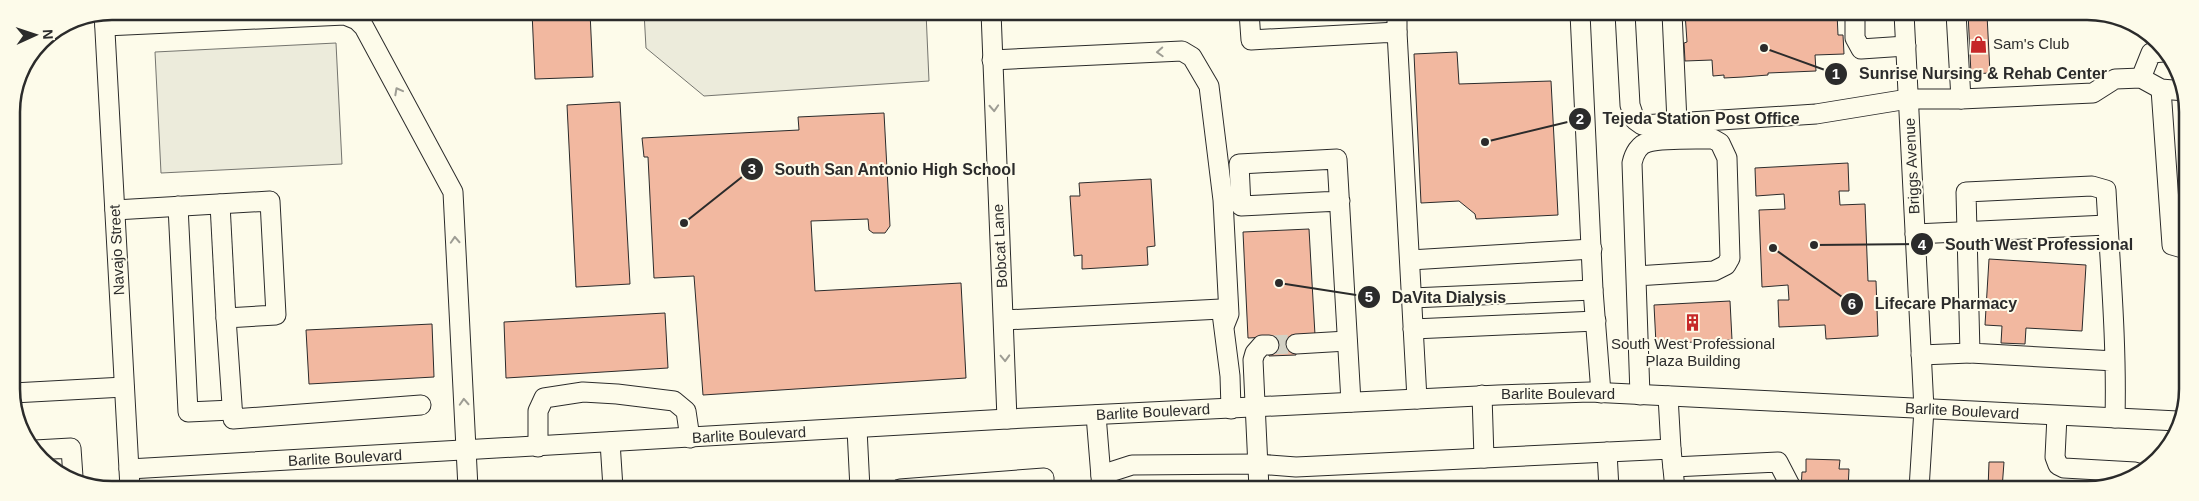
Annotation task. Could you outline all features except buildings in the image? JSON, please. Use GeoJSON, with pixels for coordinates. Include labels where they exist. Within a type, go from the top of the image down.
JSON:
{"type":"FeatureCollection","features":[{"type":"Feature","properties":{"kind":"street"},"geometry":{"type":"LineString","coordinates":[[357,20],[364,27],[453,192],[468,481]]}},
{"type":"Feature","properties":{"kind":"street","name":"Bobcat Lane"},"geometry":{"type":"LineString","coordinates":[[991,20],[1007,419]]}},
{"type":"Feature","properties":{"kind":"street"},"geometry":{"type":"LineString","coordinates":[[1250,20],[1252,40],[1398,32]]}},
{"type":"Feature","properties":{"kind":"street"},"geometry":{"type":"LineString","coordinates":[[1397,20],[1417,399]]}},
{"type":"Feature","properties":{"kind":"street"},"geometry":{"type":"LineString","coordinates":[[1580,20],[1601,393]]}},
{"type":"Feature","properties":{"kind":"street"},"geometry":{"type":"LineString","coordinates":[[1625,20],[1630,105],[1635,120],[1642,125],[1816,114],[1908,99],[1961,99],[2093,93],[2115,79],[2141,78],[2161,89],[2176,90]]}},
{"type":"Feature","properties":{"kind":"street"},"geometry":{"type":"LineString","coordinates":[[1672,20],[1677,122]]}},
{"type":"Feature","properties":{"kind":"street"},"geometry":{"type":"LineString","coordinates":[[1855,20],[1855,38],[1861,48],[1906,46]]}},
{"type":"Feature","properties":{"kind":"street","name":"Briggs Avenue"},"geometry":{"type":"LineString","coordinates":[[1904,20],[1924,409],[1920,481]]}},
{"type":"Feature","properties":{"kind":"street"},"geometry":{"type":"LineString","coordinates":[[1956,20],[1961,99]]}},
{"type":"Feature","properties":{"kind":"street","name":"Navajo Street"},"geometry":{"type":"LineString","coordinates":[[105,21],[129,479]]}},
{"type":"Feature","properties":{"kind":"street"},"geometry":{"type":"LineString","coordinates":[[992,60],[1182,51],[1192,57],[1209,86],[1223,200],[1229,314],[1223,317],[1004,320]]}},
{"type":"Feature","properties":{"kind":"street"},"geometry":{"type":"LineString","coordinates":[[2141,78],[2151,53],[2157,53]]}},
{"type":"Feature","properties":{"kind":"street"},"geometry":{"type":"LineString","coordinates":[[2161,89],[2172,245],[2179,247]]}},
{"type":"Feature","properties":{"kind":"street"},"geometry":{"type":"LineString","coordinates":[[1636,276],[1714,271],[1726,265],[1730,258],[1727,158],[1720,143],[1712,139],[1648,142],[1639,148],[1634,156],[1632,163],[1640,395]]}},
{"type":"Feature","properties":{"kind":"street"},"geometry":{"type":"LineString","coordinates":[[1340,201],[1241,206],[1239,164],[1337,158],[1340,201],[1351,402]]}},
{"type":"Feature","properties":{"kind":"street"},"geometry":{"type":"LineString","coordinates":[[1970,353],[1966,192],[2092,186],[2106,190],[2115,361],[2115,418]]}},
{"type":"Feature","properties":{"kind":"street"},"geometry":{"type":"LineString","coordinates":[[114,210],[270,201],[276,315],[226,318]]}},
{"type":"Feature","properties":{"kind":"street"},"geometry":{"type":"LineString","coordinates":[[220,204],[233,419],[421,406]]}},
{"type":"Feature","properties":{"kind":"street"},"geometry":{"type":"LineString","coordinates":[[178,206],[188,412],[232,410]]}},
{"type":"Feature","properties":{"kind":"street"},"geometry":{"type":"LineString","coordinates":[[1915,234],[2107,225]]}},
{"type":"Feature","properties":{"kind":"street"},"geometry":{"type":"LineString","coordinates":[[1410,260],[1592,249]]}},
{"type":"Feature","properties":{"kind":"street"},"geometry":{"type":"LineString","coordinates":[[1412,298],[1594,290]]}},
{"type":"Feature","properties":{"kind":"street"},"geometry":{"type":"LineString","coordinates":[[1223,317],[1230,376],[1231,409]]}},
{"type":"Feature","properties":{"kind":"street"},"geometry":{"type":"LineString","coordinates":[[1413,329],[1596,321]]}},
{"type":"Feature","properties":{"kind":"street"},"geometry":{"type":"LineString","coordinates":[[1296,344],[1347,341]]}},
{"type":"Feature","properties":{"kind":"street"},"geometry":{"type":"LineString","coordinates":[[1258,481],[1252,360],[1255,353],[1262,346],[1268,345]]}},
{"type":"Feature","properties":{"kind":"street"},"geometry":{"type":"LineString","coordinates":[[1921,355],[1970,353],[2115,361]]}},
{"type":"Feature","properties":{"kind":"street"},"geometry":{"type":"LineString","coordinates":[[20,393],[124,387]]}},
{"type":"Feature","properties":{"kind":"street"},"geometry":{"type":"LineString","coordinates":[[538,446],[538,411],[544,398],[583,392],[674,401],[686,411],[690,438]]}},
{"type":"Feature","properties":{"kind":"street","name":"Barlite Boulevard"},"geometry":{"type":"LineString","coordinates":[[129,479],[538,446],[1007,419],[1482,395],[1601,393],[2173,421]]}},
{"type":"Feature","properties":{"kind":"street"},"geometry":{"type":"LineString","coordinates":[[1482,395],[1484,458]]}},
{"type":"Feature","properties":{"kind":"street"},"geometry":{"type":"LineString","coordinates":[[1668,396],[1674,481]]}},
{"type":"Feature","properties":{"kind":"street"},"geometry":{"type":"LineString","coordinates":[[1096,415],[1102,481]]}},
{"type":"Feature","properties":{"kind":"street"},"geometry":{"type":"LineString","coordinates":[[2057,416],[2055,457],[2058,465],[2064,468],[2125,473]]}},
{"type":"Feature","properties":{"kind":"street"},"geometry":{"type":"LineString","coordinates":[[857,429],[860,481]]}},
{"type":"Feature","properties":{"kind":"street"},"geometry":{"type":"LineString","coordinates":[[610,442],[613,481]]}},
{"type":"Feature","properties":{"kind":"street"},"geometry":{"type":"LineString","coordinates":[[43,450],[72,448],[73,472]]}},
{"type":"Feature","properties":{"kind":"street"},"geometry":{"type":"LineString","coordinates":[[1607,452],[1609,481]]}},
{"type":"Feature","properties":{"kind":"street"},"geometry":{"type":"LineString","coordinates":[[1104,481],[1132,465],[1257,464],[1296,467],[1607,452],[1672,458],[1778,462],[1788,481]]}},
{"type":"Feature","properties":{"kind":"street"},"geometry":{"type":"LineString","coordinates":[[1001,481],[1044,478],[1044,481]]}},
{"type":"Feature","properties":{"kind":"shaded area"},"geometry":{"type":"Polygon","coordinates":[[[644,20],[926,20],[929,81],[704,96],[646,48],[644,20]]]}},
{"type":"Feature","properties":{"kind":"shaded area"},"geometry":{"type":"Polygon","coordinates":[[[336,43],[342,164],[161,173],[155,52],[336,43]]]}},
{"type":"Feature","properties":{"kind":"tunnel"},"geometry":{"type":"LineString","coordinates":[[1269,345],[1296,344]]}},
{"type":"Feature","properties":{"kind":"place","name":"Sam's Club"},"geometry":{"type":"Point","coordinates":[1979,44]}},
{"type":"Feature","properties":{"kind":"place","name":"Sunrise Nursing & Rehab Center"},"geometry":{"type":"Point","coordinates":[1764,48]}},
{"type":"Feature","properties":{"kind":"place","name":"Tejeda Station Post Office"},"geometry":{"type":"Point","coordinates":[1485,142]}},
{"type":"Feature","properties":{"kind":"place","name":"South San Antonio High School"},"geometry":{"type":"Point","coordinates":[684,223]}},
{"type":"Feature","properties":{"kind":"place","name":"South West Professional"},"geometry":{"type":"Point","coordinates":[1814,245]}},
{"type":"Feature","properties":{"kind":"place","name":"Lifecare Pharmacy"},"geometry":{"type":"Point","coordinates":[1773,248]}},
{"type":"Feature","properties":{"kind":"place","name":"DaVita Dialysis"},"geometry":{"type":"Point","coordinates":[1279,283]}},
{"type":"Feature","properties":{"kind":"place","name":"South West Professional Plaza Building"},"geometry":{"type":"Point","coordinates":[1693,323]}}]}
